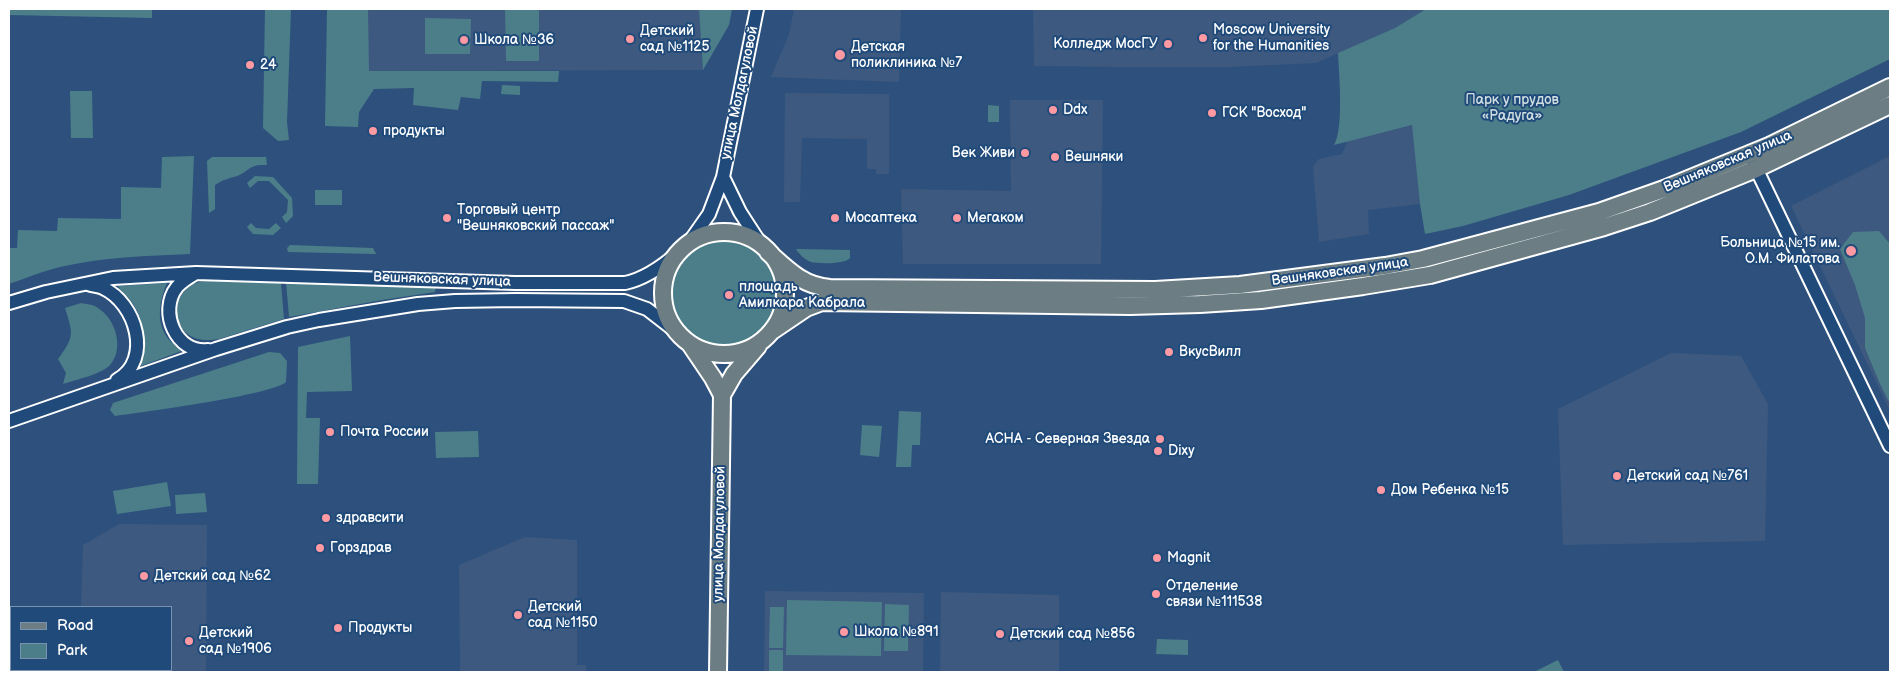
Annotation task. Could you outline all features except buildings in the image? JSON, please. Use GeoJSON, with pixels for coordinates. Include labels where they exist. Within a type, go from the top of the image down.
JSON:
{"type":"FeatureCollection","features":[{"type":"Feature","properties":{"kind":"main road","name":"Вешняковская улица"},"geometry":{"type":"LineString","coordinates":[[1753,162],[1890,87]]}},
{"type":"Feature","properties":{"kind":"main road","name":"Вешняковская улица"},"geometry":{"type":"LineString","coordinates":[[767,336],[806,308],[822,302],[1189,296],[1261,300],[1430,275],[1604,227],[1700,184],[1890,105]]}},
{"type":"Feature","properties":{"kind":"main road"},"geometry":{"type":"LineString","coordinates":[[683,338],[712,353],[728,354],[745,351],[767,336],[782,312],[785,298],[783,281],[778,268],[765,249],[752,239],[738,234],[722,232],[708,234],[684,248],[669,267],[664,283],[663,298],[668,318],[683,338],[709,372],[722,395]]}},
{"type":"Feature","properties":{"kind":"main road","name":"Вешняковская улица"},"geometry":{"type":"LineString","coordinates":[[765,249],[801,280],[821,287],[1113,298]]}},
{"type":"Feature","properties":{"kind":"main road","name":"улица Молдагуловой"},"geometry":{"type":"LineString","coordinates":[[718,672],[722,395],[734,374],[767,336]]}},
{"type":"Feature","properties":{"kind":"street","name":"улица Молдагуловой"},"geometry":{"type":"LineString","coordinates":[[684,248],[700,230],[709,214],[723,177],[757,9]]}},
{"type":"Feature","properties":{"kind":"street"},"geometry":{"type":"LineString","coordinates":[[1753,162],[1890,446]]}},
{"type":"Feature","properties":{"kind":"street","name":"улица Молдагуловой"},"geometry":{"type":"LineString","coordinates":[[723,177],[740,212],[765,249]]}},
{"type":"Feature","properties":{"kind":"street","name":"Вешняковская улица"},"geometry":{"type":"LineString","coordinates":[[9,303],[83,283],[120,277],[196,273],[515,283],[625,283],[654,271],[684,248]]}},
{"type":"Feature","properties":{"kind":"street","name":"Вешняковская улица"},"geometry":{"type":"LineString","coordinates":[[196,273],[176,287],[170,301],[168,315],[173,330],[191,348],[216,349]]}},
{"type":"Feature","properties":{"kind":"street","name":"Вешняковская улица"},"geometry":{"type":"LineString","coordinates":[[83,283],[103,288],[122,304],[131,318],[136,331],[136,358],[130,370],[95,392]]}},
{"type":"Feature","properties":{"kind":"street","name":"Вешняковская улица"},"geometry":{"type":"LineString","coordinates":[[9,422],[216,349],[319,320],[418,304],[516,300],[624,301],[647,309],[683,338]]}},
{"type":"Feature","properties":{"kind":"shaded area"},"geometry":{"type":"Polygon","coordinates":[[[368,9],[699,9],[703,70],[368,71],[368,9]]]}},
{"type":"Feature","properties":{"kind":"shaded area","name":"Детская поликлиника №7"},"geometry":{"type":"Polygon","coordinates":[[[794,9],[901,9],[899,82],[771,77],[789,34],[794,9]]]}},
{"type":"Feature","properties":{"kind":"shaded area","name":"Moscow University for the Humanities"},"geometry":{"type":"Polygon","coordinates":[[[1033,9],[1426,9],[1395,28],[1316,63],[1227,67],[1127,67],[1034,66],[1033,9]]]}},
{"type":"Feature","properties":{"kind":"shaded area"},"geometry":{"type":"Polygon","coordinates":[[[785,93],[889,94],[889,174],[876,174],[876,169],[867,169],[867,139],[802,138],[800,202],[784,202],[785,93]]]}},
{"type":"Feature","properties":{"kind":"shaded area"},"geometry":{"type":"Polygon","coordinates":[[[1010,100],[1103,100],[1101,264],[903,264],[901,189],[1011,191],[1010,100]]]}},
{"type":"Feature","properties":{"kind":"shaded area"},"geometry":{"type":"Polygon","coordinates":[[[1413,125],[1420,204],[1368,210],[1369,234],[1319,242],[1313,166],[1319,159],[1342,154],[1348,140],[1413,125]]]}},
{"type":"Feature","properties":{"kind":"shaded area","name":"Больница №15 им. О.М. Филатова"},"geometry":{"type":"Polygon","coordinates":[[[1890,156],[1890,411],[1791,206],[1890,156]]]}},
{"type":"Feature","properties":{"kind":"shaded area"},"geometry":{"type":"Polygon","coordinates":[[[1671,353],[1741,356],[1768,404],[1765,541],[1563,545],[1558,409],[1671,353]]]}},
{"type":"Feature","properties":{"kind":"shaded area","name":"Детский сад №62"},"geometry":{"type":"Polygon","coordinates":[[[119,524],[207,525],[206,672],[81,672],[172,671],[172,606],[81,606],[83,545],[119,524]]]}},
{"type":"Feature","properties":{"kind":"shaded area","name":"Детский сад №1150"},"geometry":{"type":"Polygon","coordinates":[[[525,537],[577,540],[577,665],[586,665],[586,672],[460,672],[459,565],[525,537]]]}},
{"type":"Feature","properties":{"kind":"shaded area","name":"Школа №891"},"geometry":{"type":"Polygon","coordinates":[[[765,591],[924,593],[923,672],[764,672],[765,591]]]}},
{"type":"Feature","properties":{"kind":"shaded area","name":"Детский сад №856"},"geometry":{"type":"Polygon","coordinates":[[[941,592],[1059,595],[1059,672],[940,672],[941,592]]]}},
{"type":"Feature","properties":{"kind":"green space"},"geometry":{"type":"Polygon","coordinates":[[[9,9],[152,9],[152,18],[9,15],[9,9]]]}},
{"type":"Feature","properties":{"kind":"green space"},"geometry":{"type":"Polygon","coordinates":[[[265,9],[291,9],[287,122],[289,140],[278,141],[263,128],[265,9]]]}},
{"type":"Feature","properties":{"kind":"green space"},"geometry":{"type":"Polygon","coordinates":[[[327,9],[368,9],[369,71],[559,71],[558,82],[482,81],[480,99],[461,97],[458,110],[413,105],[414,88],[374,89],[359,112],[358,127],[325,126],[327,9]]]}},
{"type":"Feature","properties":{"kind":"green space"},"geometry":{"type":"Polygon","coordinates":[[[505,9],[539,9],[539,61],[506,61],[505,9]]]}},
{"type":"Feature","properties":{"kind":"green space"},"geometry":{"type":"Polygon","coordinates":[[[699,9],[732,9],[729,25],[703,70],[699,9]]]}},
{"type":"Feature","properties":{"kind":"green space","name":"Парк у прудов «Радуга»"},"geometry":{"type":"Polygon","coordinates":[[[1426,9],[1890,9],[1890,59],[1741,132],[1569,195],[1463,226],[1425,234],[1412,125],[1334,145],[1340,114],[1338,53],[1395,28],[1426,9]]]}},
{"type":"Feature","properties":{"kind":"green space"},"geometry":{"type":"Polygon","coordinates":[[[425,18],[471,19],[470,54],[425,54],[425,18]]]}},
{"type":"Feature","properties":{"kind":"green space"},"geometry":{"type":"Polygon","coordinates":[[[502,85],[520,86],[520,95],[501,94],[502,85]]]}},
{"type":"Feature","properties":{"kind":"green space"},"geometry":{"type":"Polygon","coordinates":[[[70,91],[92,91],[93,138],[71,138],[70,91]]]}},
{"type":"Feature","properties":{"kind":"green space"},"geometry":{"type":"Polygon","coordinates":[[[988,105],[999,106],[999,122],[988,122],[988,105]]]}},
{"type":"Feature","properties":{"kind":"green space"},"geometry":{"type":"Polygon","coordinates":[[[194,156],[190,254],[92,261],[47,270],[9,284],[9,248],[17,248],[18,230],[57,231],[58,218],[121,219],[121,187],[161,188],[162,157],[194,156]]]}},
{"type":"Feature","properties":{"kind":"green space"},"geometry":{"type":"Polygon","coordinates":[[[212,157],[266,157],[267,165],[253,167],[215,185],[215,209],[209,213],[207,161],[212,157]]]}},
{"type":"Feature","properties":{"kind":"green space"},"geometry":{"type":"Polygon","coordinates":[[[255,176],[273,177],[292,198],[293,216],[286,223],[282,217],[287,212],[288,200],[269,181],[258,181],[250,188],[247,183],[255,176]]]}},
{"type":"Feature","properties":{"kind":"green space"},"geometry":{"type":"Polygon","coordinates":[[[315,190],[342,190],[342,205],[315,205],[315,190]]]}},
{"type":"Feature","properties":{"kind":"green space"},"geometry":{"type":"Polygon","coordinates":[[[251,223],[256,228],[269,229],[276,223],[281,228],[273,235],[253,234],[247,227],[251,223]]]}},
{"type":"Feature","properties":{"kind":"green space"},"geometry":{"type":"Polygon","coordinates":[[[1879,231],[1890,244],[1890,404],[1865,348],[1865,318],[1855,285],[1840,249],[1853,232],[1879,231]]]}},
{"type":"Feature","properties":{"kind":"green space"},"geometry":{"type":"Polygon","coordinates":[[[725,241],[745,245],[762,257],[774,274],[778,294],[774,314],[762,331],[745,343],[725,347],[705,343],[688,331],[676,314],[672,294],[676,274],[688,257],[705,245],[725,241]]]}},
{"type":"Feature","properties":{"kind":"green space"},"geometry":{"type":"Polygon","coordinates":[[[290,245],[373,248],[376,254],[288,252],[287,248],[290,245]]]}},
{"type":"Feature","properties":{"kind":"green space"},"geometry":{"type":"Polygon","coordinates":[[[796,249],[850,250],[850,258],[838,262],[815,263],[804,258],[796,249]]]}},
{"type":"Feature","properties":{"kind":"green space"},"geometry":{"type":"Polygon","coordinates":[[[246,280],[281,283],[284,319],[213,340],[195,338],[181,327],[177,311],[178,302],[188,288],[196,283],[208,281],[246,280]]]}},
{"type":"Feature","properties":{"kind":"green space"},"geometry":{"type":"Polygon","coordinates":[[[286,282],[436,285],[435,292],[289,317],[286,282]]]}},
{"type":"Feature","properties":{"kind":"green space"},"geometry":{"type":"Polygon","coordinates":[[[167,283],[161,302],[160,321],[168,338],[174,345],[184,350],[141,366],[144,342],[140,319],[131,302],[118,286],[167,283]]]}},
{"type":"Feature","properties":{"kind":"green space"},"geometry":{"type":"Polygon","coordinates":[[[81,303],[100,309],[112,323],[117,340],[115,358],[110,365],[95,374],[63,384],[66,373],[58,359],[70,340],[71,335],[65,308],[81,303]]]}},
{"type":"Feature","properties":{"kind":"green space"},"geometry":{"type":"Polygon","coordinates":[[[350,336],[352,391],[307,392],[306,418],[320,418],[318,484],[297,484],[298,347],[350,336]]]}},
{"type":"Feature","properties":{"kind":"green space"},"geometry":{"type":"Polygon","coordinates":[[[269,352],[280,353],[287,361],[286,382],[276,387],[206,402],[115,416],[110,410],[113,403],[269,352]]]}},
{"type":"Feature","properties":{"kind":"green space"},"geometry":{"type":"Polygon","coordinates":[[[899,411],[921,412],[920,445],[912,445],[911,467],[896,467],[899,411]]]}},
{"type":"Feature","properties":{"kind":"green space"},"geometry":{"type":"Polygon","coordinates":[[[862,425],[882,426],[879,457],[860,455],[862,425]]]}},
{"type":"Feature","properties":{"kind":"green space"},"geometry":{"type":"Polygon","coordinates":[[[478,431],[479,457],[436,458],[435,432],[478,431]]]}},
{"type":"Feature","properties":{"kind":"green space"},"geometry":{"type":"Polygon","coordinates":[[[167,482],[171,506],[117,514],[113,491],[167,482]]]}},
{"type":"Feature","properties":{"kind":"green space"},"geometry":{"type":"Polygon","coordinates":[[[205,493],[207,512],[176,514],[175,495],[205,493]]]}},
{"type":"Feature","properties":{"kind":"green space"},"geometry":{"type":"Polygon","coordinates":[[[787,600],[882,602],[881,656],[786,655],[787,600]]]}},
{"type":"Feature","properties":{"kind":"green space"},"geometry":{"type":"Polygon","coordinates":[[[885,604],[909,605],[908,651],[884,651],[885,604]]]}},
{"type":"Feature","properties":{"kind":"green space"},"geometry":{"type":"Polygon","coordinates":[[[770,607],[784,607],[783,648],[769,648],[770,607]]]}},
{"type":"Feature","properties":{"kind":"green space"},"geometry":{"type":"Polygon","coordinates":[[[1157,639],[1188,640],[1188,655],[1156,654],[1157,639]]]}},
{"type":"Feature","properties":{"kind":"green space"},"geometry":{"type":"Polygon","coordinates":[[[769,650],[783,650],[783,672],[769,672],[769,650]]]}},
{"type":"Feature","properties":{"kind":"green space"},"geometry":{"type":"Polygon","coordinates":[[[1558,660],[1564,672],[1534,672],[1558,660]]]}},
{"type":"Feature","properties":{"kind":"place","name":"Moscow University for the Humanities"},"geometry":{"type":"Point","coordinates":[1203,38]}},
{"type":"Feature","properties":{"kind":"place","name":"Детский сад №1125"},"geometry":{"type":"Point","coordinates":[630,39]}},
{"type":"Feature","properties":{"kind":"place","name":"Школа №36"},"geometry":{"type":"Point","coordinates":[464,40]}},
{"type":"Feature","properties":{"kind":"place","name":"Колледж МосГУ"},"geometry":{"type":"Point","coordinates":[1168,44]}},
{"type":"Feature","properties":{"kind":"place","name":"Детская поликлиника №7"},"geometry":{"type":"Point","coordinates":[840,55]}},
{"type":"Feature","properties":{"kind":"place","name":"24"},"geometry":{"type":"Point","coordinates":[250,65]}},
{"type":"Feature","properties":{"kind":"place","name":"Ddx"},"geometry":{"type":"Point","coordinates":[1053,110]}},
{"type":"Feature","properties":{"kind":"place","name":"ГСК \"Восход\""},"geometry":{"type":"Point","coordinates":[1212,113]}},
{"type":"Feature","properties":{"kind":"place","name":"продукты"},"geometry":{"type":"Point","coordinates":[373,131]}},
{"type":"Feature","properties":{"kind":"place","name":"Век Живи"},"geometry":{"type":"Point","coordinates":[1025,153]}},
{"type":"Feature","properties":{"kind":"place","name":"Вешняки"},"geometry":{"type":"Point","coordinates":[1055,157]}},
{"type":"Feature","properties":{"kind":"place","name":"Торговый центр \"Вешняковский пассаж\""},"geometry":{"type":"Point","coordinates":[447,218]}},
{"type":"Feature","properties":{"kind":"place","name":"Мосаптека"},"geometry":{"type":"Point","coordinates":[835,218]}},
{"type":"Feature","properties":{"kind":"place","name":"Мегаком"},"geometry":{"type":"Point","coordinates":[957,218]}},
{"type":"Feature","properties":{"kind":"place","name":"Больница №15 им. О.М. Филатова"},"geometry":{"type":"Point","coordinates":[1851,251]}},
{"type":"Feature","properties":{"kind":"place","name":"площадь Амилкара Кабрала"},"geometry":{"type":"Point","coordinates":[729,295]}},
{"type":"Feature","properties":{"kind":"place","name":"ВкусВилл"},"geometry":{"type":"Point","coordinates":[1169,352]}},
{"type":"Feature","properties":{"kind":"place","name":"Почта России"},"geometry":{"type":"Point","coordinates":[330,432]}},
{"type":"Feature","properties":{"kind":"place","name":"АСНА - Северная Звезда"},"geometry":{"type":"Point","coordinates":[1160,439]}},
{"type":"Feature","properties":{"kind":"place","name":"Dixy"},"geometry":{"type":"Point","coordinates":[1158,451]}},
{"type":"Feature","properties":{"kind":"place","name":"Детский сад №761"},"geometry":{"type":"Point","coordinates":[1617,476]}},
{"type":"Feature","properties":{"kind":"place","name":"Дом Ребенка №15"},"geometry":{"type":"Point","coordinates":[1381,490]}},
{"type":"Feature","properties":{"kind":"place","name":"здравсити"},"geometry":{"type":"Point","coordinates":[326,518]}},
{"type":"Feature","properties":{"kind":"place","name":"Горздрав"},"geometry":{"type":"Point","coordinates":[320,548]}},
{"type":"Feature","properties":{"kind":"place","name":"Magnit"},"geometry":{"type":"Point","coordinates":[1157,558]}},
{"type":"Feature","properties":{"kind":"place","name":"Детский сад №62"},"geometry":{"type":"Point","coordinates":[144,576]}},
{"type":"Feature","properties":{"kind":"place","name":"Отделение связи №111538"},"geometry":{"type":"Point","coordinates":[1156,594]}},
{"type":"Feature","properties":{"kind":"place","name":"Детский сад №1150"},"geometry":{"type":"Point","coordinates":[518,615]}},
{"type":"Feature","properties":{"kind":"place","name":"Продукты"},"geometry":{"type":"Point","coordinates":[338,628]}},
{"type":"Feature","properties":{"kind":"place","name":"Школа №891"},"geometry":{"type":"Point","coordinates":[844,632]}},
{"type":"Feature","properties":{"kind":"place","name":"Детский сад №856"},"geometry":{"type":"Point","coordinates":[1000,634]}},
{"type":"Feature","properties":{"kind":"place","name":"Детский сад №1906"},"geometry":{"type":"Point","coordinates":[189,641]}}]}
